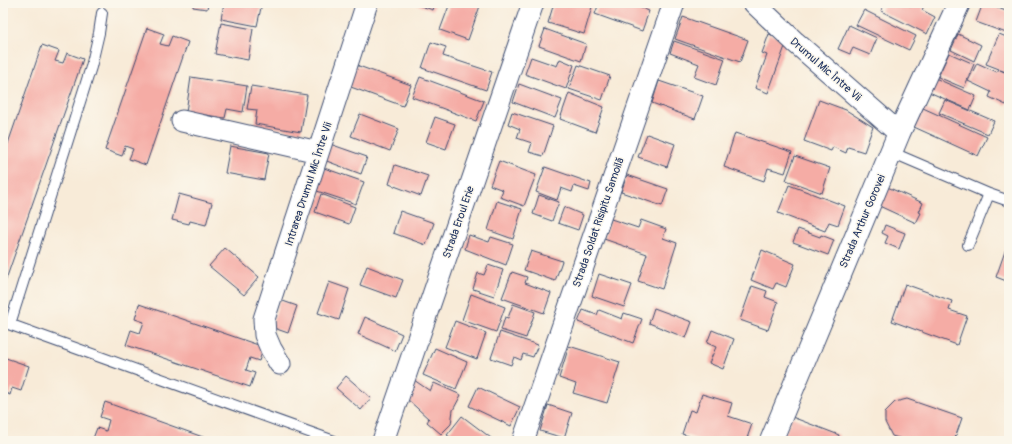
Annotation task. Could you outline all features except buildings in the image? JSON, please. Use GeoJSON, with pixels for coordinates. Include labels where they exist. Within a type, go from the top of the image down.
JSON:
{"type":"FeatureCollection","features":[{"type":"Feature","properties":{"kind":"street","name":"Intrarea Drumul Mic Între Vii"},"geometry":{"type":"LineString","coordinates":[[280,364],[265,335],[264,319],[367,3]]}},
{"type":"Feature","properties":{"kind":"street","name":"Strada Eroul Erie"},"geometry":{"type":"LineString","coordinates":[[383,441],[533,3]]}},
{"type":"Feature","properties":{"kind":"street","name":"Strada Soldat Risipitu Samoilă"},"geometry":{"type":"LineString","coordinates":[[523,441],[674,3]]}},
{"type":"Feature","properties":{"kind":"street","name":"Drumul Mic Între Vii"},"geometry":{"type":"LineString","coordinates":[[754,3],[895,142]]}},
{"type":"Feature","properties":{"kind":"street","name":"Strada Arthur Gorovei"},"geometry":{"type":"LineString","coordinates":[[771,441],[895,142],[959,3]]}},
{"type":"Feature","properties":{"kind":"street"},"geometry":{"type":"LineString","coordinates":[[182,121],[318,152]]}},
{"type":"Feature","properties":{"kind":"lane"},"geometry":{"type":"LineString","coordinates":[[102,13],[91,67],[6,323],[334,441]]}},
{"type":"Feature","properties":{"kind":"lane"},"geometry":{"type":"LineString","coordinates":[[895,142],[989,194],[1009,201]]}},
{"type":"Feature","properties":{"kind":"lane"},"geometry":{"type":"LineString","coordinates":[[968,245],[989,194]]}}]}
